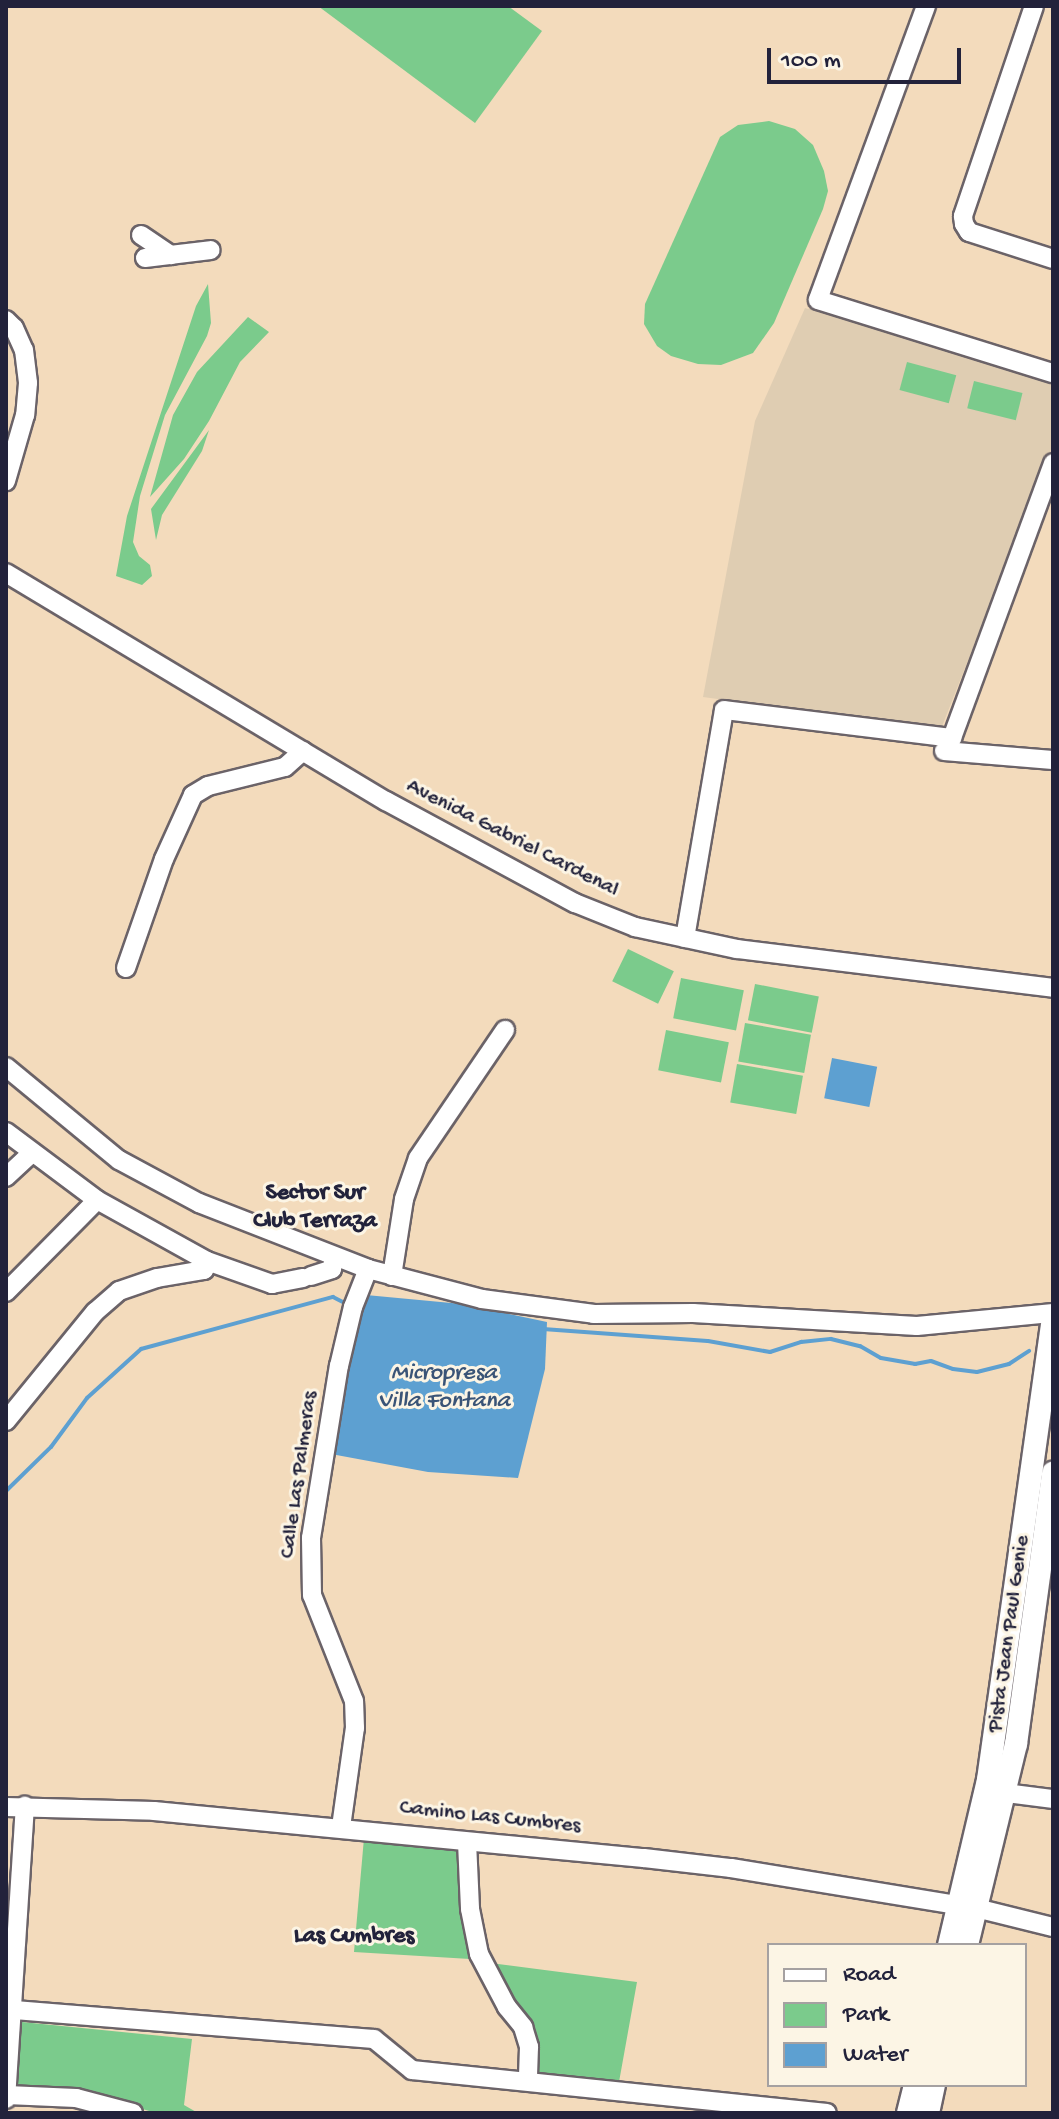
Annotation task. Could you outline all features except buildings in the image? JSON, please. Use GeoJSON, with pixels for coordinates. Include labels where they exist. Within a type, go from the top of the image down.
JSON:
{"type":"FeatureCollection","features":[{"type":"Feature","properties":{"kind":"main road","name":"Pista Jean Paul Genie"},"geometry":{"type":"LineString","coordinates":[[950,1943],[967,1907],[997,1786],[1053,1320]]}},
{"type":"Feature","properties":{"kind":"main road","name":"Pista Jean Paul Genie"},"geometry":{"type":"LineString","coordinates":[[997,1786],[1016,1744],[1053,1473]]}},
{"type":"Feature","properties":{"kind":"main road","name":"Pista Jean Paul Genie"},"geometry":{"type":"LineString","coordinates":[[967,1907],[967,1943]]}},
{"type":"Feature","properties":{"kind":"main road"},"geometry":{"type":"LineString","coordinates":[[958,1943],[967,1907]]}},
{"type":"Feature","properties":{"kind":"main road"},"geometry":{"type":"LineString","coordinates":[[908,2113],[914,2087]]}},
{"type":"Feature","properties":{"kind":"main road"},"geometry":{"type":"LineString","coordinates":[[916,2113],[922,2087]]}},
{"type":"Feature","properties":{"kind":"main road"},"geometry":{"type":"LineString","coordinates":[[928,2113],[934,2087]]}},
{"type":"Feature","properties":{"kind":"street"},"geometry":{"type":"LineString","coordinates":[[926,6],[818,300],[1053,373]]}},
{"type":"Feature","properties":{"kind":"street"},"geometry":{"type":"LineString","coordinates":[[1034,6],[963,216],[969,232],[1053,259]]}},
{"type":"Feature","properties":{"kind":"street"},"geometry":{"type":"LineString","coordinates":[[141,235],[171,255]]}},
{"type":"Feature","properties":{"kind":"street"},"geometry":{"type":"LineString","coordinates":[[145,258],[211,250]]}},
{"type":"Feature","properties":{"kind":"street"},"geometry":{"type":"LineString","coordinates":[[6,320],[14,328],[24,350],[28,383],[25,415],[6,481]]}},
{"type":"Feature","properties":{"kind":"street"},"geometry":{"type":"LineString","coordinates":[[685,938],[724,710],[952,738],[1053,463]]}},
{"type":"Feature","properties":{"kind":"street","name":"Avenida Gabriel Cardenal"},"geometry":{"type":"LineString","coordinates":[[6,573],[386,801],[575,903],[635,927],[737,949],[1053,988]]}},
{"type":"Feature","properties":{"kind":"street"},"geometry":{"type":"LineString","coordinates":[[126,968],[164,859],[193,795],[208,786],[285,767],[303,751]]}},
{"type":"Feature","properties":{"kind":"street"},"geometry":{"type":"LineString","coordinates":[[944,751],[1053,760]]}},
{"type":"Feature","properties":{"kind":"street"},"geometry":{"type":"LineString","coordinates":[[1029,985],[1053,1004]]}},
{"type":"Feature","properties":{"kind":"street"},"geometry":{"type":"LineString","coordinates":[[392,1276],[404,1199],[418,1158],[505,1030]]}},
{"type":"Feature","properties":{"kind":"street"},"geometry":{"type":"LineString","coordinates":[[6,1067],[119,1160],[199,1203],[368,1269],[482,1299],[594,1314],[693,1313],[917,1326],[1053,1313]]}},
{"type":"Feature","properties":{"kind":"street"},"geometry":{"type":"LineString","coordinates":[[6,1132],[97,1200],[207,1261],[272,1284],[332,1269],[334,1257]]}},
{"type":"Feature","properties":{"kind":"street"},"geometry":{"type":"LineString","coordinates":[[6,1177],[32,1153]]}},
{"type":"Feature","properties":{"kind":"street"},"geometry":{"type":"LineString","coordinates":[[6,1292],[97,1200]]}},
{"type":"Feature","properties":{"kind":"street"},"geometry":{"type":"LineString","coordinates":[[6,1421],[95,1312],[119,1291],[157,1278],[204,1270],[207,1261]]}},
{"type":"Feature","properties":{"kind":"street","name":"Calle Las Palmeras"},"geometry":{"type":"LineString","coordinates":[[341,1827],[355,1728],[354,1701],[312,1595],[311,1538],[339,1366],[353,1307],[368,1269]]}},
{"type":"Feature","properties":{"kind":"street"},"geometry":{"type":"LineString","coordinates":[[997,1786],[1053,1799]]}},
{"type":"Feature","properties":{"kind":"street"},"geometry":{"type":"LineString","coordinates":[[15,1806],[14,2010],[6,2097],[76,2098],[133,2113]]}},
{"type":"Feature","properties":{"kind":"street","name":"Camino Las Cumbres"},"geometry":{"type":"LineString","coordinates":[[15,1806],[154,1811],[341,1827],[731,1868],[967,1907],[1053,1927]]}},
{"type":"Feature","properties":{"kind":"street"},"geometry":{"type":"LineString","coordinates":[[467,1842],[470,1909],[479,1954],[507,2007],[523,2027],[529,2047],[528,2081]]}},
{"type":"Feature","properties":{"kind":"street"},"geometry":{"type":"LineString","coordinates":[[14,2010],[374,2039],[412,2070],[827,2113]]}},
{"type":"Feature","properties":{"kind":"shaded area"},"geometry":{"type":"Polygon","coordinates":[[[805,308],[1053,379],[1053,444],[941,729],[703,697],[755,421],[805,308]]]}},
{"type":"Feature","properties":{"kind":"green space"},"geometry":{"type":"Polygon","coordinates":[[[318,6],[508,6],[542,31],[475,123],[318,6]]]}},
{"type":"Feature","properties":{"kind":"green space"},"geometry":{"type":"Polygon","coordinates":[[[769,121],[795,129],[813,145],[828,191],[823,209],[774,323],[753,353],[721,365],[698,364],[671,356],[657,346],[644,324],[645,304],[720,137],[738,125],[769,121]]]}},
{"type":"Feature","properties":{"kind":"green space"},"geometry":{"type":"Polygon","coordinates":[[[208,284],[211,323],[207,336],[165,415],[140,496],[133,542],[139,556],[150,565],[152,576],[142,585],[116,576],[127,516],[196,306],[208,284]]]}},
{"type":"Feature","properties":{"kind":"green space"},"geometry":{"type":"Polygon","coordinates":[[[248,317],[269,332],[240,362],[209,421],[184,459],[150,497],[173,415],[197,372],[248,317]]]}},
{"type":"Feature","properties":{"kind":"green space"},"geometry":{"type":"Polygon","coordinates":[[[907,362],[956,375],[949,403],[899,390],[907,362]]]}},
{"type":"Feature","properties":{"kind":"green space"},"geometry":{"type":"Polygon","coordinates":[[[974,381],[1023,393],[1016,420],[967,408],[974,381]]]}},
{"type":"Feature","properties":{"kind":"green space"},"geometry":{"type":"Polygon","coordinates":[[[209,430],[202,451],[162,515],[156,540],[151,509],[209,430]]]}},
{"type":"Feature","properties":{"kind":"green space"},"geometry":{"type":"Polygon","coordinates":[[[628,949],[674,971],[658,1004],[612,981],[628,949]]]}},
{"type":"Feature","properties":{"kind":"green space"},"geometry":{"type":"Polygon","coordinates":[[[681,978],[744,990],[736,1030],[673,1018],[681,978]]]}},
{"type":"Feature","properties":{"kind":"green space"},"geometry":{"type":"Polygon","coordinates":[[[755,984],[819,996],[812,1033],[748,1020],[755,984]]]}},
{"type":"Feature","properties":{"kind":"green space"},"geometry":{"type":"Polygon","coordinates":[[[745,1023],[811,1035],[804,1073],[738,1061],[745,1023]]]}},
{"type":"Feature","properties":{"kind":"green space"},"geometry":{"type":"Polygon","coordinates":[[[666,1030],[729,1042],[721,1082],[658,1070],[666,1030]]]}},
{"type":"Feature","properties":{"kind":"green space"},"geometry":{"type":"Polygon","coordinates":[[[737,1064],[803,1076],[796,1114],[730,1102],[737,1064]]]}},
{"type":"Feature","properties":{"kind":"green space"},"geometry":{"type":"Polygon","coordinates":[[[364,1838],[462,1849],[470,1959],[354,1952],[364,1838]]]}},
{"type":"Feature","properties":{"kind":"green space"},"geometry":{"type":"Polygon","coordinates":[[[490,1963],[637,1982],[619,2082],[538,2074],[534,2029],[490,1963]]]}},
{"type":"Feature","properties":{"kind":"green space"},"geometry":{"type":"Polygon","coordinates":[[[22,2022],[192,2039],[184,2105],[198,2113],[156,2113],[122,2103],[16,2090],[22,2022]]]}},
{"type":"Feature","properties":{"kind":"water"},"geometry":{"type":"Polygon","coordinates":[[[832,1058],[877,1067],[869,1107],[824,1098],[832,1058]]]}},
{"type":"Feature","properties":{"kind":"water","name":"Micropresa Villa Fontana"},"geometry":{"type":"Polygon","coordinates":[[[366,1295],[462,1304],[547,1322],[545,1369],[518,1478],[428,1472],[331,1454],[342,1390],[366,1295]]]}},
{"type":"Feature","properties":{"kind":"waterway"},"geometry":{"type":"LineString","coordinates":[[6,1491],[51,1447],[87,1398],[141,1349],[333,1297],[349,1305]]}},
{"type":"Feature","properties":{"kind":"waterway"},"geometry":{"type":"LineString","coordinates":[[543,1329],[708,1341],[770,1352],[801,1342],[831,1339],[860,1346],[881,1358],[915,1364],[931,1361],[953,1369],[977,1372],[1009,1364],[1029,1351]]}},
{"type":"Feature","properties":{"kind":"district","name":"Sector Sur Club Terraza"},"geometry":{"type":"Point","coordinates":[315,1208]}},
{"type":"Feature","properties":{"kind":"district","name":"Las Cumbres"},"geometry":{"type":"Point","coordinates":[354,1937]}}]}
